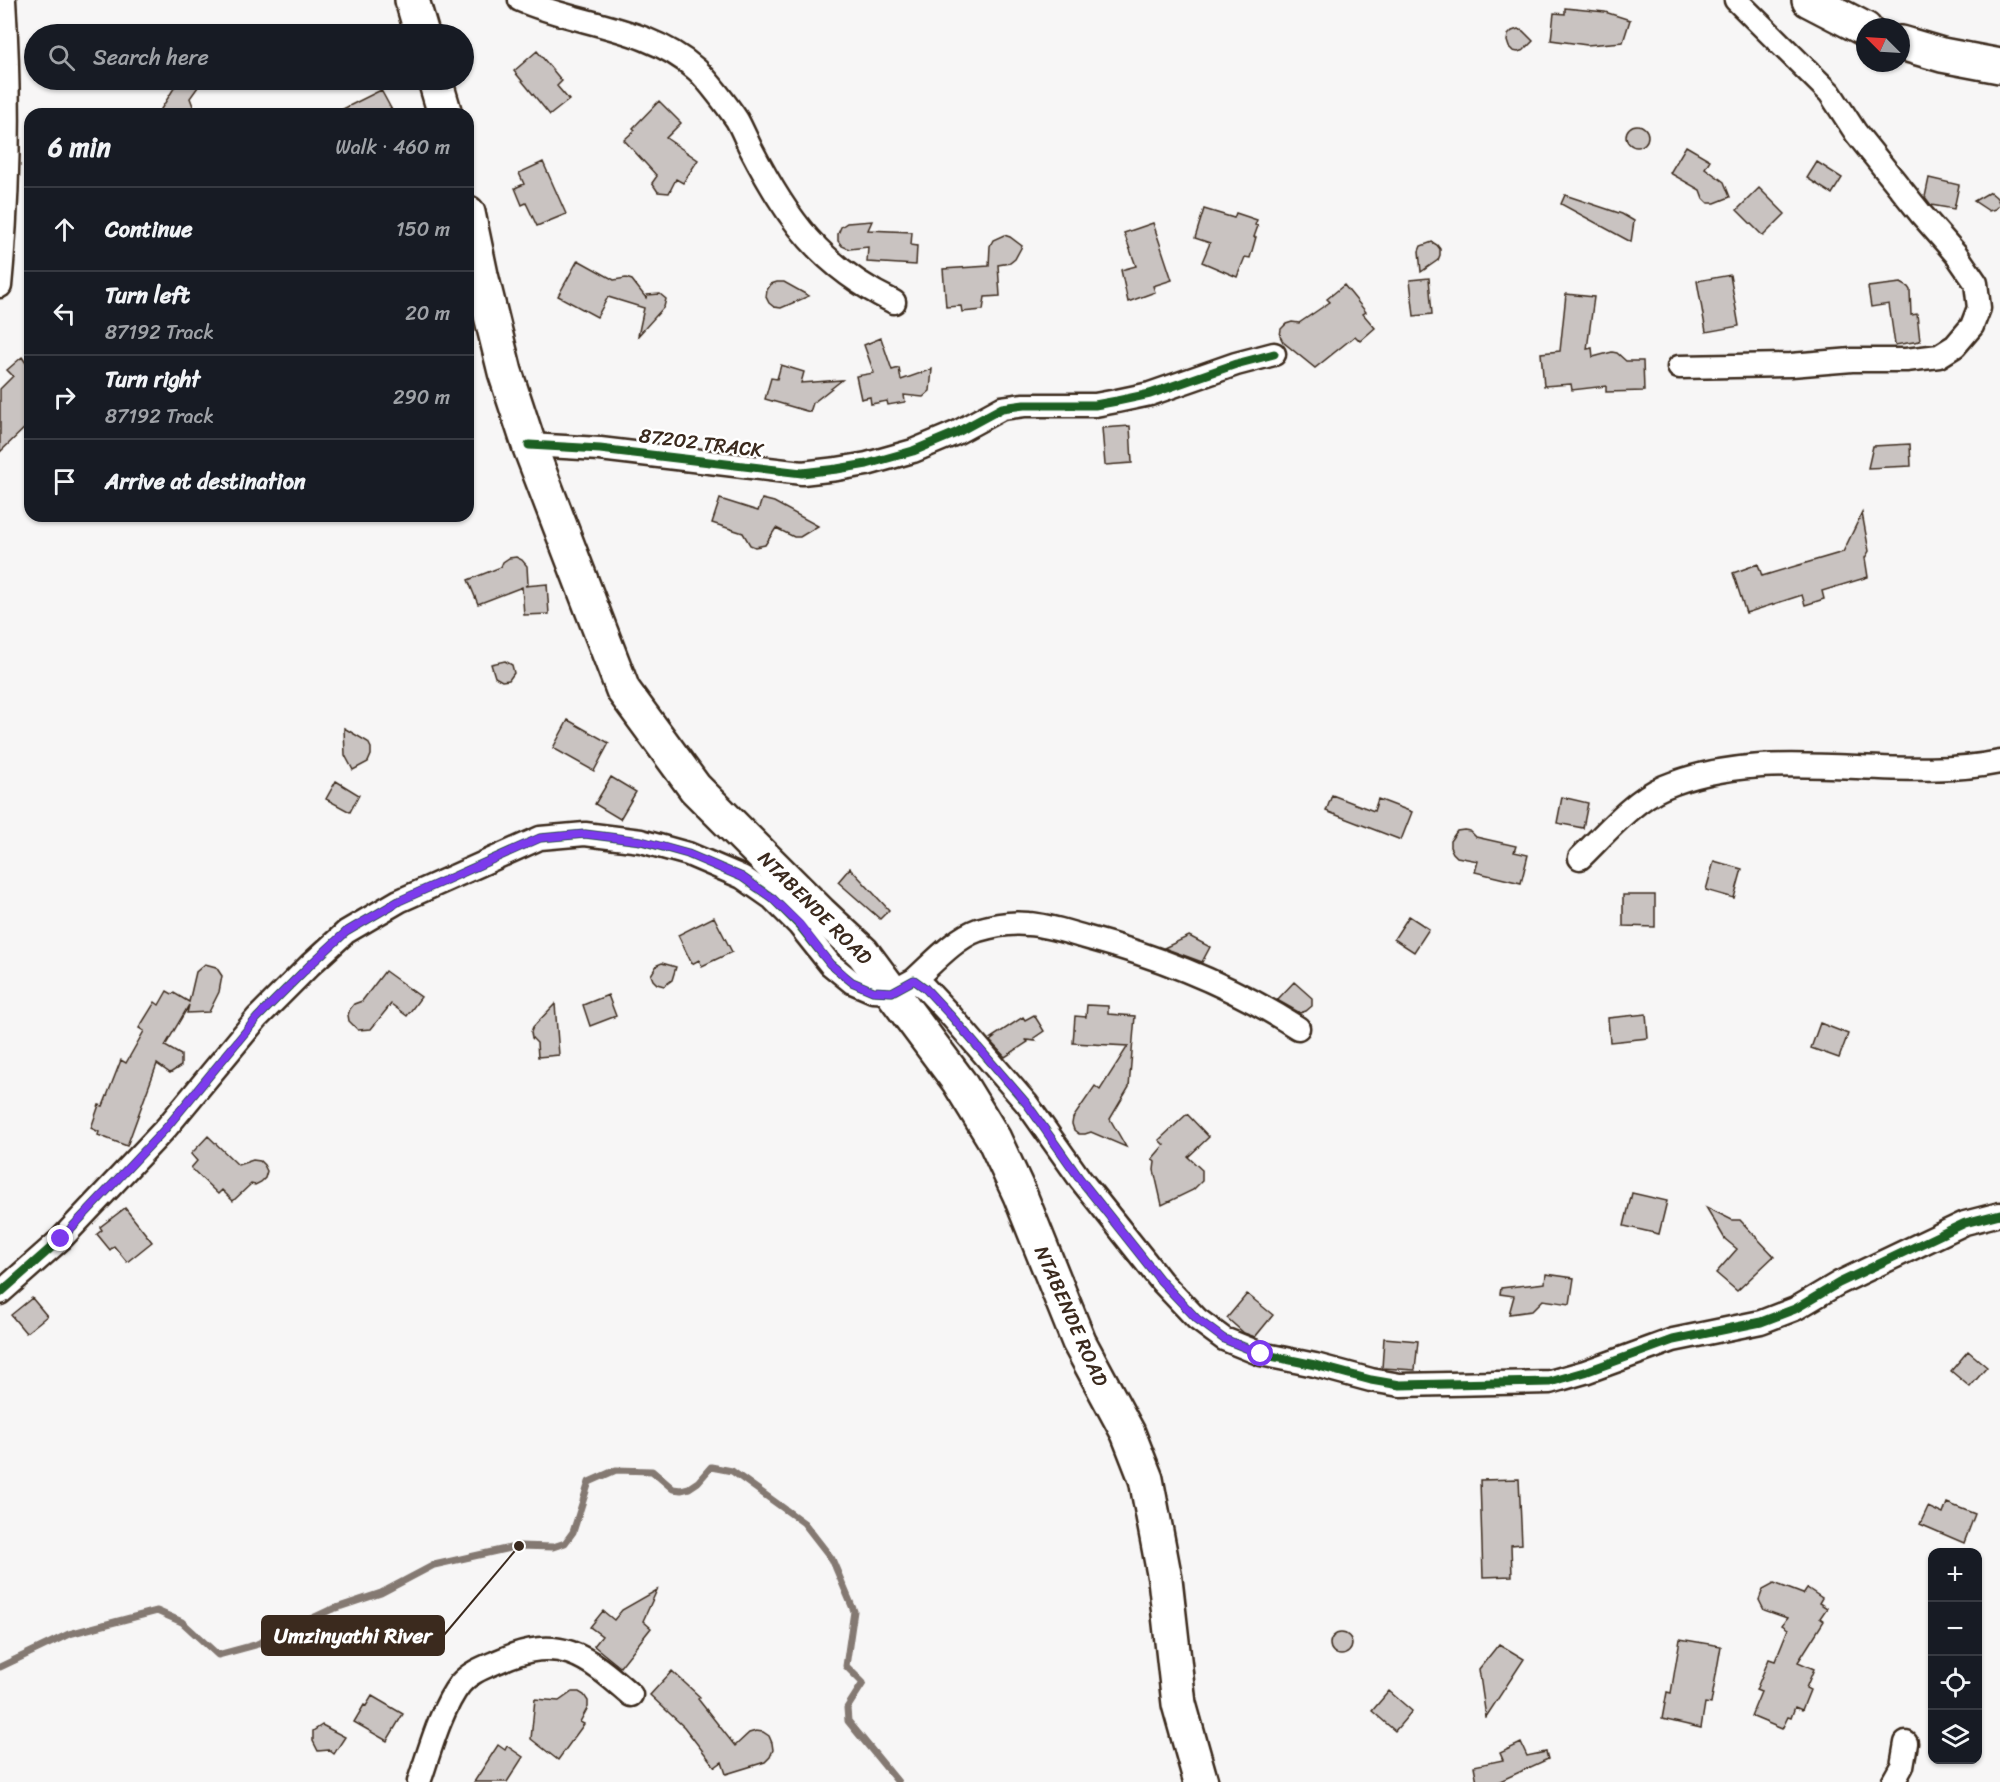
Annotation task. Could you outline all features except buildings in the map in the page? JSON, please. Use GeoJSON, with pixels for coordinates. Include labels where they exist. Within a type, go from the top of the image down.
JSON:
{"type":"FeatureCollection","features":[{"type":"Feature","properties":{"kind":"street"},"geometry":{"type":"LineString","coordinates":[[0,286],[7,178],[8,70],[4,0]]}},
{"type":"Feature","properties":{"kind":"street"},"geometry":{"type":"LineString","coordinates":[[412,0],[419,24]]}},
{"type":"Feature","properties":{"kind":"street"},"geometry":{"type":"LineString","coordinates":[[520,0],[660,44],[697,70],[737,120],[783,207],[800,230],[824,256],[871,291],[894,302]]}},
{"type":"Feature","properties":{"kind":"street"},"geometry":{"type":"LineString","coordinates":[[1679,367],[1791,365],[1852,360],[1906,360],[1939,356],[1955,346],[1972,327],[1979,308],[1976,283],[1963,264],[1856,132],[1830,93],[1736,0]]}},
{"type":"Feature","properties":{"kind":"street"},"geometry":{"type":"LineString","coordinates":[[1809,0],[1856,24]]}},
{"type":"Feature","properties":{"kind":"street"},"geometry":{"type":"LineString","coordinates":[[1910,46],[1942,55],[2000,66]]}},
{"type":"Feature","properties":{"kind":"street"},"geometry":{"type":"LineString","coordinates":[[438,90],[443,108]]}},
{"type":"Feature","properties":{"kind":"street","name":"NTABENDE ROAD"},"geometry":{"type":"LineString","coordinates":[[474,242],[505,372],[529,445],[623,690],[695,788],[820,913],[903,986],[994,1139],[1020,1195],[1079,1342],[1128,1433],[1146,1479],[1158,1540],[1179,1704],[1201,1782]]}},
{"type":"Feature","properties":{"kind":"street","name":"87202 TRACK"},"geometry":{"type":"LineString","coordinates":[[529,445],[600,449],[802,473],[867,464],[913,451],[956,433],[1002,408],[1024,405],[1095,405],[1117,401],[1150,394],[1236,364],[1274,354]]}},
{"type":"Feature","properties":{"kind":"street"},"geometry":{"type":"LineString","coordinates":[[1580,858],[1640,801],[1663,787],[1715,771],[1811,765],[1938,768],[2000,762]]}},
{"type":"Feature","properties":{"kind":"street"},"geometry":{"type":"LineString","coordinates":[[0,1293],[61,1239],[166,1128],[257,1018],[346,932],[399,901],[540,838],[585,834],[642,841],[688,854],[742,877],[772,898],[800,925],[830,964],[852,982],[873,991],[903,986],[925,988],[1027,1104],[1080,1179],[1161,1281],[1197,1319],[1224,1339],[1261,1354],[1400,1385],[1550,1382],[1585,1372],[1673,1340],[1761,1322],[1796,1309],[1839,1283],[1965,1223],[2000,1214]]}},
{"type":"Feature","properties":{"kind":"street"},"geometry":{"type":"LineString","coordinates":[[903,986],[951,947],[976,931],[1003,924],[1029,924],[1124,948],[1216,983],[1268,1008],[1298,1028]]}},
{"type":"Feature","properties":{"kind":"street"},"geometry":{"type":"LineString","coordinates":[[419,1782],[449,1701],[459,1685],[468,1675],[510,1656],[536,1648],[572,1652],[592,1662],[631,1695]]}},
{"type":"Feature","properties":{"kind":"street"},"geometry":{"type":"LineString","coordinates":[[1893,1782],[1902,1766],[1906,1743]]}},
{"type":"Feature","properties":{"kind":"waterway"},"geometry":{"type":"LineString","coordinates":[[0,1667],[69,1634],[157,1611],[182,1622],[218,1655],[255,1645],[330,1610],[381,1593],[434,1565],[519,1546],[553,1547],[565,1543],[573,1532],[589,1482],[616,1470],[652,1471],[673,1489],[681,1490],[698,1482],[711,1467],[732,1471],[804,1523],[832,1559],[854,1611],[846,1666],[863,1683],[847,1708],[848,1721],[898,1782]]}},
{"type":"Feature","properties":{"kind":"cycle path"},"geometry":{"type":"LineString","coordinates":[[529,445],[600,449],[802,473],[837,469],[867,464],[913,451],[956,433],[1002,408],[1024,405],[1095,405],[1117,401],[1150,394],[1236,364],[1274,354]]}},
{"type":"Feature","properties":{"kind":"cycle path"},"geometry":{"type":"LineString","coordinates":[[0,1293],[61,1239],[166,1128],[257,1018],[346,932],[399,901],[540,838],[585,834],[641,841],[688,854],[742,877],[772,898],[799,925],[830,964],[852,982],[873,991],[892,992],[914,980],[925,988],[1027,1104],[1080,1179],[1161,1281],[1197,1319],[1224,1339],[1261,1354],[1400,1385],[1550,1382],[1585,1372],[1673,1340],[1761,1322],[1795,1309],[1839,1283],[1965,1223],[2000,1214]]}},
{"type":"Feature","properties":{"kind":"place","name":"Umzinyathi River"},"geometry":{"type":"Point","coordinates":[519,1546]}},
{"type":"Feature","properties":{"kind":"route"},"geometry":{"type":"LineString","coordinates":[[61,1239],[166,1128],[257,1018],[346,932],[399,901],[540,838],[585,834],[642,841],[688,854],[742,877],[772,898],[800,925],[830,964],[862,988],[892,992],[914,980],[925,988],[1027,1104],[1080,1179],[1161,1281],[1197,1319],[1224,1339],[1261,1354]]}}]}
